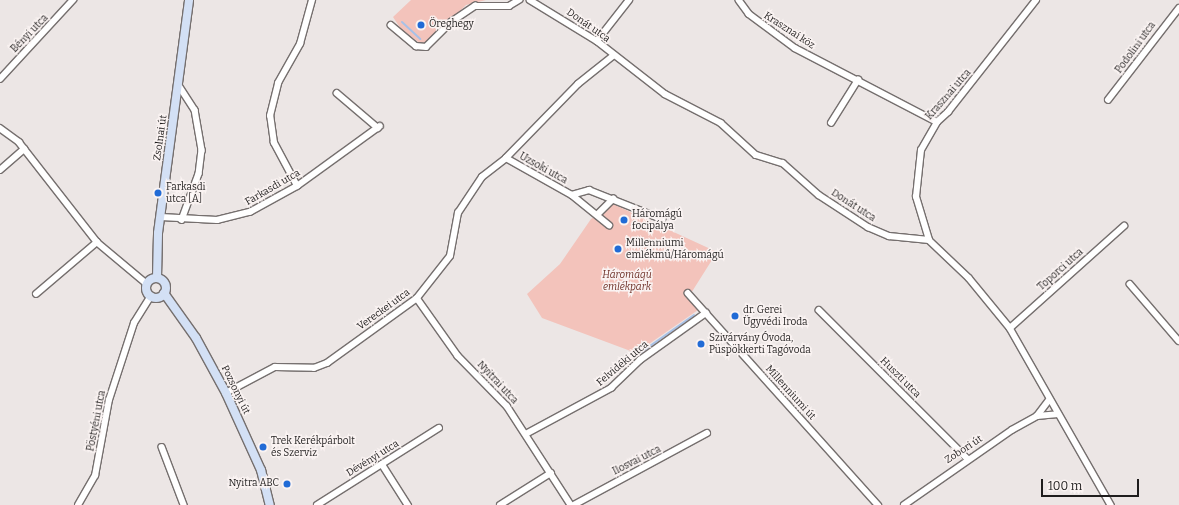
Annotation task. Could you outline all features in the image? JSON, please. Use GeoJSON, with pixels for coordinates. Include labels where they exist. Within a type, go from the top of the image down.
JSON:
{"type":"FeatureCollection","features":[{"type":"Feature","properties":{"kind":"street","name":"Bényi utca"},"geometry":{"type":"LineString","coordinates":[[0,79],[73,0]]}},
{"type":"Feature","properties":{"kind":"street","name":"Zsolnai út"},"geometry":{"type":"LineString","coordinates":[[157,278],[161,217],[189,0]]}},
{"type":"Feature","properties":{"kind":"street"},"geometry":{"type":"LineString","coordinates":[[296,186],[274,143],[270,116],[278,83],[300,44],[312,0]]}},
{"type":"Feature","properties":{"kind":"street"},"geometry":{"type":"LineString","coordinates":[[392,25],[416,46],[426,47],[451,22],[475,6],[509,6],[519,0]]}},
{"type":"Feature","properties":{"kind":"street","name":"Donát utca"},"geometry":{"type":"LineString","coordinates":[[530,0],[597,41],[613,56],[665,94],[721,123],[756,155],[783,163],[819,195],[868,227],[889,236],[929,240]]}},
{"type":"Feature","properties":{"kind":"street"},"geometry":{"type":"LineString","coordinates":[[597,41],[629,0]]}},
{"type":"Feature","properties":{"kind":"street","name":"Krasznai köz"},"geometry":{"type":"LineString","coordinates":[[739,0],[749,14],[773,33],[937,122]]}},
{"type":"Feature","properties":{"kind":"street","name":"Krasznai utca"},"geometry":{"type":"LineString","coordinates":[[929,240],[918,203],[916,177],[921,150],[937,122],[948,112],[1036,0]]}},
{"type":"Feature","properties":{"kind":"street","name":"Podolini utca"},"geometry":{"type":"LineString","coordinates":[[1108,100],[1179,8]]}},
{"type":"Feature","properties":{"kind":"street","name":"Vereckei utca"},"geometry":{"type":"LineString","coordinates":[[226,393],[275,367],[314,368],[327,363],[417,298],[450,256],[455,220],[478,182],[506,158],[578,84],[613,56]]}},
{"type":"Feature","properties":{"kind":"street"},"geometry":{"type":"LineString","coordinates":[[831,123],[858,80]]}},
{"type":"Feature","properties":{"kind":"street"},"geometry":{"type":"LineString","coordinates":[[178,84],[194,110],[202,150],[199,174],[182,220]]}},
{"type":"Feature","properties":{"kind":"street","name":"Farkasdi utca"},"geometry":{"type":"LineString","coordinates":[[161,217],[182,220],[239,216],[296,186],[379,127],[337,93]]}},
{"type":"Feature","properties":{"kind":"street"},"geometry":{"type":"LineString","coordinates":[[0,128],[24,149],[97,242],[147,284],[151,296],[164,293]]}},
{"type":"Feature","properties":{"kind":"street"},"geometry":{"type":"LineString","coordinates":[[0,170],[24,149]]}},
{"type":"Feature","properties":{"kind":"street","name":"Uzsoki utca"},"geometry":{"type":"LineString","coordinates":[[506,158],[572,195],[610,225]]}},
{"type":"Feature","properties":{"kind":"street","name":"Uzsoki utca"},"geometry":{"type":"LineString","coordinates":[[572,195],[589,190],[662,219]]}},
{"type":"Feature","properties":{"kind":"street"},"geometry":{"type":"LineString","coordinates":[[597,215],[612,199]]}},
{"type":"Feature","properties":{"kind":"street","name":"Toporci utca"},"geometry":{"type":"LineString","coordinates":[[1010,328],[1124,226]]}},
{"type":"Feature","properties":{"kind":"street"},"geometry":{"type":"LineString","coordinates":[[929,240],[969,278],[1010,328],[1049,400],[1112,505]]}},
{"type":"Feature","properties":{"kind":"street"},"geometry":{"type":"LineString","coordinates":[[36,294],[97,242]]}},
{"type":"Feature","properties":{"kind":"street"},"geometry":{"type":"LineString","coordinates":[[147,284],[157,278]]}},
{"type":"Feature","properties":{"kind":"street","name":"Pozsonyi út"},"geometry":{"type":"LineString","coordinates":[[157,278],[165,285],[164,293],[196,338],[226,393],[261,470],[270,505]]}},
{"type":"Feature","properties":{"kind":"street"},"geometry":{"type":"LineString","coordinates":[[1130,284],[1179,341]]}},
{"type":"Feature","properties":{"kind":"street","name":"Millenniumi út"},"geometry":{"type":"LineString","coordinates":[[688,293],[878,505]]}},
{"type":"Feature","properties":{"kind":"street","name":"Pöstyéni utca"},"geometry":{"type":"LineString","coordinates":[[78,505],[95,476],[109,400],[134,323],[151,296]]}},
{"type":"Feature","properties":{"kind":"street","name":"Nyitrai utca"},"geometry":{"type":"LineString","coordinates":[[417,298],[454,351],[507,406],[571,505]]}},
{"type":"Feature","properties":{"kind":"street","name":"Huszti utca"},"geometry":{"type":"LineString","coordinates":[[819,310],[967,458]]}},
{"type":"Feature","properties":{"kind":"street","name":"Felvidéki utca"},"geometry":{"type":"LineString","coordinates":[[526,434],[560,412],[611,388],[640,360],[706,313]]}},
{"type":"Feature","properties":{"kind":"street","name":"Zobori út"},"geometry":{"type":"LineString","coordinates":[[904,505],[967,458],[1037,416],[1049,400]]}},
{"type":"Feature","properties":{"kind":"street","name":"Zobori út"},"geometry":{"type":"LineString","coordinates":[[1037,416],[1058,414]]}},
{"type":"Feature","properties":{"kind":"street","name":"Dévényi utca"},"geometry":{"type":"LineString","coordinates":[[317,505],[439,428]]}},
{"type":"Feature","properties":{"kind":"street","name":"Ilosvai utca"},"geometry":{"type":"LineString","coordinates":[[574,505],[707,433]]}},
{"type":"Feature","properties":{"kind":"street"},"geometry":{"type":"LineString","coordinates":[[162,448],[184,505]]}},
{"type":"Feature","properties":{"kind":"street"},"geometry":{"type":"LineString","coordinates":[[382,464],[408,505]]}},
{"type":"Feature","properties":{"kind":"street"},"geometry":{"type":"LineString","coordinates":[[500,505],[551,473]]}},
{"type":"Feature","properties":{"kind":"green space"},"geometry":{"type":"Polygon","coordinates":[[[411,0],[486,0],[466,5],[430,41],[421,44],[401,29],[393,17],[411,0]]]}},
{"type":"Feature","properties":{"kind":"green space","name":"Háromágú emlékpark"},"geometry":{"type":"Polygon","coordinates":[[[613,204],[717,252],[688,298],[698,310],[636,353],[542,318],[527,294],[560,264],[591,219],[613,204]]]}},
{"type":"Feature","properties":{"kind":"waterway"},"geometry":{"type":"LineString","coordinates":[[402,22],[420,39]]}},
{"type":"Feature","properties":{"kind":"waterway"},"geometry":{"type":"LineString","coordinates":[[640,353],[694,315]]}},
{"type":"Feature","properties":{"kind":"place","name":"Öreghegy"},"geometry":{"type":"Point","coordinates":[421,25]}},
{"type":"Feature","properties":{"kind":"place","name":"Farkasdi utca [A]"},"geometry":{"type":"Point","coordinates":[158,193]}},
{"type":"Feature","properties":{"kind":"place","name":"Háromágú focipálya"},"geometry":{"type":"Point","coordinates":[624,220]}},
{"type":"Feature","properties":{"kind":"place","name":"Millenniumi emlékmű/Háromágú"},"geometry":{"type":"Point","coordinates":[618,249]}},
{"type":"Feature","properties":{"kind":"place","name":"dr. Gerei Ügyvédi Iroda"},"geometry":{"type":"Point","coordinates":[735,316]}},
{"type":"Feature","properties":{"kind":"place","name":"Szivárvány Óvoda, Püspökkerti Tagóvoda"},"geometry":{"type":"Point","coordinates":[701,344]}},
{"type":"Feature","properties":{"kind":"place","name":"Trek Kerékpárbolt és Szerviz"},"geometry":{"type":"Point","coordinates":[263,447]}},
{"type":"Feature","properties":{"kind":"place","name":"Nyitra ABC"},"geometry":{"type":"Point","coordinates":[287,484]}}]}
